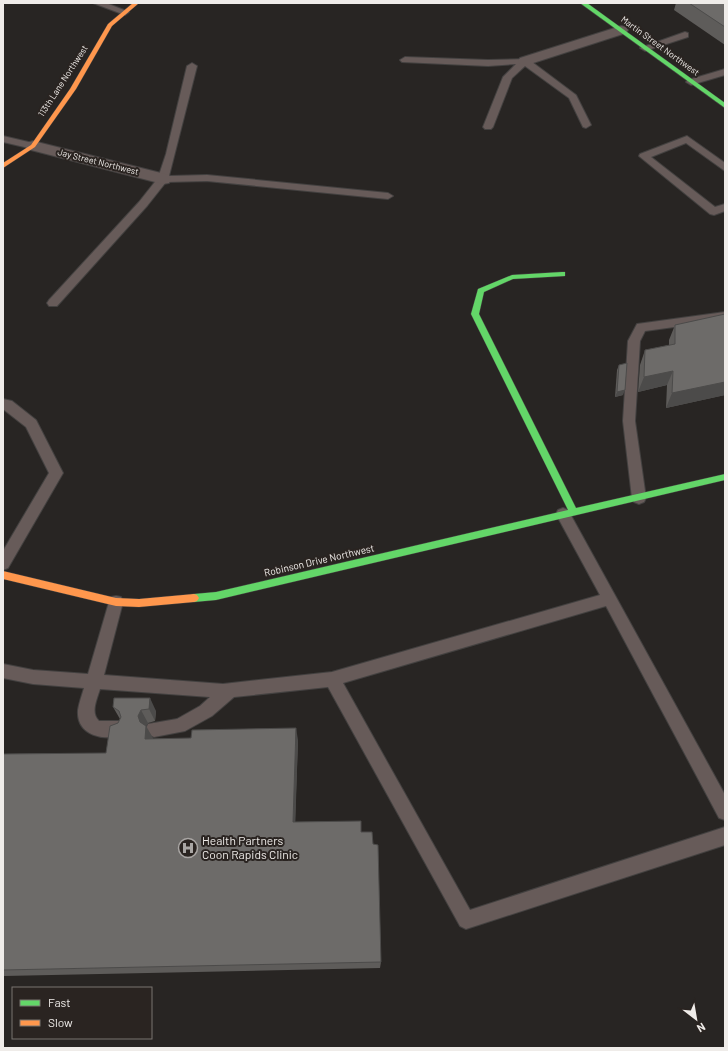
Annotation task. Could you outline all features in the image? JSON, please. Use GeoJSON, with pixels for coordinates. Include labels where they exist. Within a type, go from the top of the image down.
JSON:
{"type":"FeatureCollection","features":[{"type":"Feature","properties":{"kind":"street","name":"113th Lane Northwest"},"geometry":{"type":"LineString","coordinates":[[3,166],[33,146],[72,89],[110,25],[136,3]]}},
{"type":"Feature","properties":{"kind":"street","name":"Martin Street Northwest"},"geometry":{"type":"LineString","coordinates":[[583,3],[725,106]]}},
{"type":"Feature","properties":{"kind":"street"},"geometry":{"type":"LineString","coordinates":[[525,61],[622,30]]}},
{"type":"Feature","properties":{"kind":"street","name":"Jay Street Northwest"},"geometry":{"type":"LineString","coordinates":[[33,146],[163,179]]}},
{"type":"Feature","properties":{"kind":"street"},"geometry":{"type":"LineString","coordinates":[[562,274],[512,277],[481,291],[475,314],[569,513]]}},
{"type":"Feature","properties":{"kind":"street","name":"Robinson Drive Northwest"},"geometry":{"type":"LineString","coordinates":[[639,498],[711,471]]}},
{"type":"Feature","properties":{"kind":"street","name":"Robinson Drive Northwest"},"geometry":{"type":"LineString","coordinates":[[3,575],[116,602],[139,603],[216,596],[725,477]]}},
{"type":"Feature","properties":{"kind":"lane"},"geometry":{"type":"LineString","coordinates":[[97,3],[125,12]]}},
{"type":"Feature","properties":{"kind":"lane"},"geometry":{"type":"LineString","coordinates":[[645,48],[685,35]]}},
{"type":"Feature","properties":{"kind":"lane"},"geometry":{"type":"LineString","coordinates":[[405,60],[488,63],[525,61],[573,97],[586,125]]}},
{"type":"Feature","properties":{"kind":"lane"},"geometry":{"type":"LineString","coordinates":[[488,127],[508,77],[525,61]]}},
{"type":"Feature","properties":{"kind":"lane"},"geometry":{"type":"LineString","coordinates":[[53,303],[143,204],[163,179],[171,154],[192,66]]}},
{"type":"Feature","properties":{"kind":"lane"},"geometry":{"type":"LineString","coordinates":[[691,82],[725,72]]}},
{"type":"Feature","properties":{"kind":"lane"},"geometry":{"type":"LineString","coordinates":[[3,139],[33,146]]}},
{"type":"Feature","properties":{"kind":"lane"},"geometry":{"type":"LineString","coordinates":[[725,168],[687,139],[644,156],[714,212],[725,207]]}},
{"type":"Feature","properties":{"kind":"lane"},"geometry":{"type":"LineString","coordinates":[[163,179],[206,178],[388,196]]}},
{"type":"Feature","properties":{"kind":"lane"},"geometry":{"type":"LineString","coordinates":[[639,498],[629,421],[634,341],[642,327],[725,316]]}},
{"type":"Feature","properties":{"kind":"lane"},"geometry":{"type":"LineString","coordinates":[[3,404],[7,404],[31,424],[56,473],[3,564]]}},
{"type":"Feature","properties":{"kind":"lane"},"geometry":{"type":"LineString","coordinates":[[569,513],[609,599],[725,812]]}},
{"type":"Feature","properties":{"kind":"lane"},"geometry":{"type":"LineString","coordinates":[[3,671],[33,677],[231,690],[332,679],[609,599]]}},
{"type":"Feature","properties":{"kind":"lane"},"geometry":{"type":"LineString","coordinates":[[116,602],[86,710],[88,722],[96,729],[119,729]]}},
{"type":"Feature","properties":{"kind":"lane"},"geometry":{"type":"LineString","coordinates":[[332,679],[466,920],[725,836]]}},
{"type":"Feature","properties":{"kind":"lane"},"geometry":{"type":"LineString","coordinates":[[154,729],[179,726],[206,711],[231,690]]}},
{"type":"Feature","properties":{"kind":"building"},"geometry":{"type":"Polygon","coordinates":[[[689,3],[725,3],[725,27],[689,3]]]}},
{"type":"Feature","properties":{"kind":"building"},"geometry":{"type":"Polygon","coordinates":[[[725,314],[725,382],[672,393],[673,371],[644,377],[645,350],[675,344],[675,325],[725,314]]]}},
{"type":"Feature","properties":{"kind":"building"},"geometry":{"type":"Polygon","coordinates":[[[627,363],[625,390],[617,392],[619,365],[627,363]]]}},
{"type":"Feature","properties":{"kind":"building","name":"Health Partners Coon Rapids Clinic"},"geometry":{"type":"Polygon","coordinates":[[[114,698],[150,698],[149,709],[141,710],[138,716],[140,722],[146,726],[145,739],[191,738],[192,730],[296,728],[293,822],[361,821],[361,832],[372,832],[373,844],[378,845],[381,962],[3,970],[3,754],[106,753],[110,726],[118,723],[121,717],[119,711],[113,707],[114,698]]]}},
{"type":"Feature","properties":{"kind":"traffic: fast"},"geometry":{"type":"LineString","coordinates":[[583,3],[725,106]]}},
{"type":"Feature","properties":{"kind":"traffic: fast"},"geometry":{"type":"LineString","coordinates":[[562,274],[512,277],[481,291],[475,314],[574,513]]}},
{"type":"Feature","properties":{"kind":"traffic: fast"},"geometry":{"type":"LineString","coordinates":[[194,598],[216,596],[725,477]]}},
{"type":"Feature","properties":{"kind":"traffic: slow"},"geometry":{"type":"LineString","coordinates":[[3,166],[33,146],[73,89],[110,25],[136,3]]}},
{"type":"Feature","properties":{"kind":"traffic: slow"},"geometry":{"type":"LineString","coordinates":[[3,575],[116,602],[139,603],[194,598]]}},
{"type":"Feature","properties":{"kind":"place","name":"Health Partners Coon Rapids Clinic"},"geometry":{"type":"Point","coordinates":[188,848]}}]}
